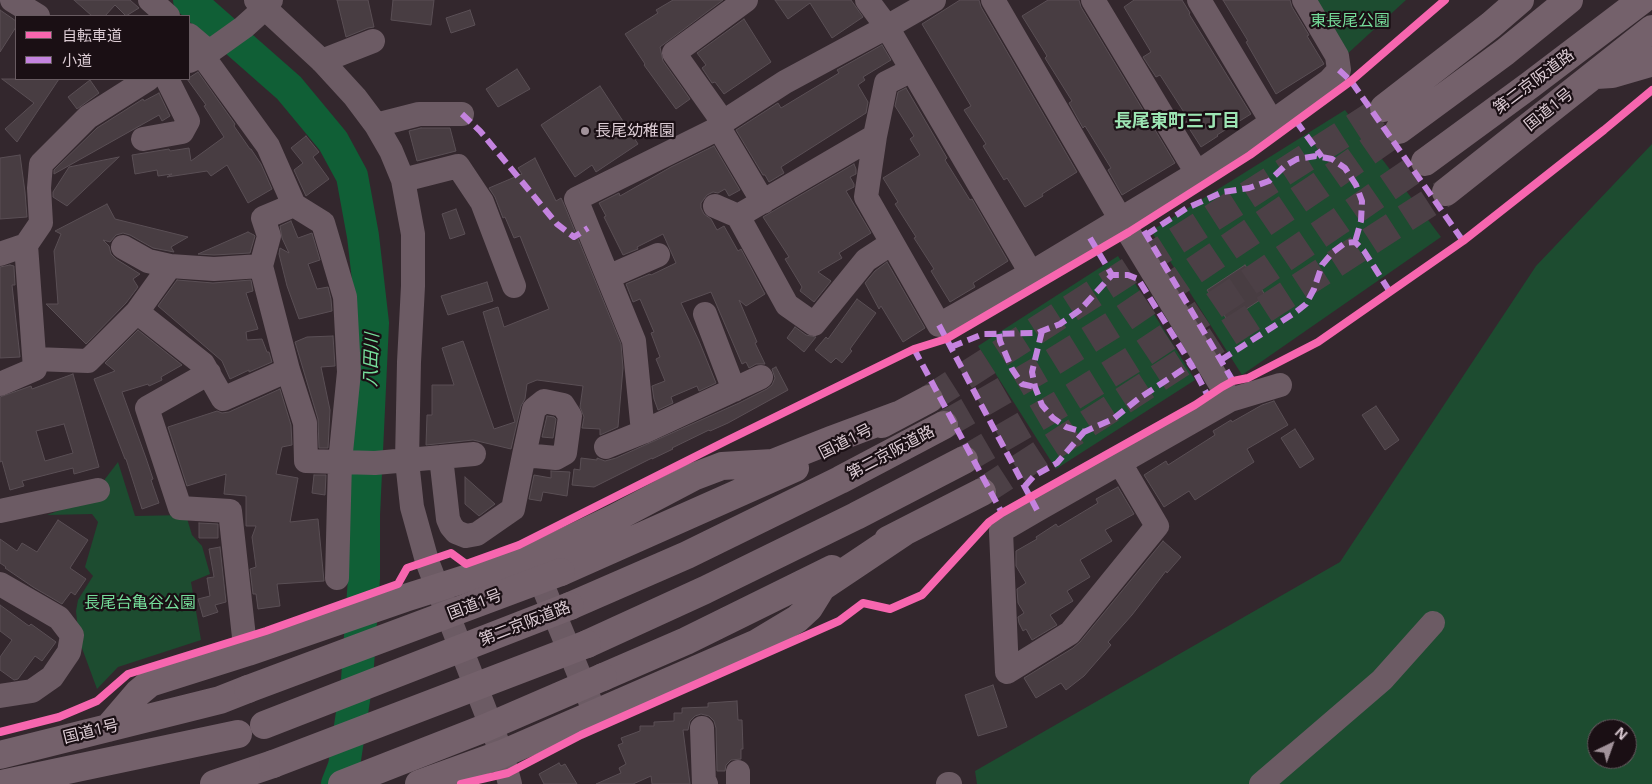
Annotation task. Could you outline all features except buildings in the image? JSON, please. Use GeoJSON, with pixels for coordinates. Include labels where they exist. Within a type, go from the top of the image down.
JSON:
{"type":"FeatureCollection","features":[{"type":"Feature","properties":{"kind":"highway"},"geometry":{"type":"LineString","coordinates":[[1494,0],[1393,100],[1491,25],[1520,0]]}},
{"type":"Feature","properties":{"kind":"highway"},"geometry":{"type":"LineString","coordinates":[[1399,130],[1505,52],[1569,0]]}},
{"type":"Feature","properties":{"kind":"highway","name":"第二京阪道路"},"geometry":{"type":"LineString","coordinates":[[1425,162],[1530,86],[1642,0]]}},
{"type":"Feature","properties":{"kind":"highway","name":"国道1号"},"geometry":{"type":"LineString","coordinates":[[1446,192],[1652,28]]}},
{"type":"Feature","properties":{"kind":"highway"},"geometry":{"type":"LineString","coordinates":[[1592,76],[1612,74],[1652,61]]}},
{"type":"Feature","properties":{"kind":"highway","name":"国道1号"},"geometry":{"type":"LineString","coordinates":[[0,755],[220,700],[561,572],[789,471],[929,399]]}},
{"type":"Feature","properties":{"kind":"highway"},"geometry":{"type":"LineString","coordinates":[[108,728],[138,693],[150,683],[531,558],[693,478],[722,466],[773,464],[831,440],[898,416]]}},
{"type":"Feature","properties":{"kind":"highway","name":"第二京阪道路"},"geometry":{"type":"LineString","coordinates":[[89,784],[264,725],[570,606],[713,543],[840,480],[944,425]]}},
{"type":"Feature","properties":{"kind":"highway"},"geometry":{"type":"LineString","coordinates":[[220,784],[588,644],[706,590],[964,460]]}},
{"type":"Feature","properties":{"kind":"highway"},"geometry":{"type":"LineString","coordinates":[[342,784],[485,728],[686,641],[798,587],[982,492]]}},
{"type":"Feature","properties":{"kind":"highway"},"geometry":{"type":"LineString","coordinates":[[418,784],[502,754],[757,643],[797,619],[809,608],[822,587],[904,532]]}},
{"type":"Feature","properties":{"kind":"highway"},"geometry":{"type":"LineString","coordinates":[[1,784],[238,734]]}},
{"type":"Feature","properties":{"kind":"highway"},"geometry":{"type":"LineString","coordinates":[[214,784],[261,768]]}},
{"type":"Feature","properties":{"kind":"street"},"geometry":{"type":"LineString","coordinates":[[12,0],[36,15]]}},
{"type":"Feature","properties":{"kind":"street"},"geometry":{"type":"LineString","coordinates":[[150,0],[167,15]]}},
{"type":"Feature","properties":{"kind":"street"},"geometry":{"type":"LineString","coordinates":[[746,0],[674,53],[721,125],[763,202]]}},
{"type":"Feature","properties":{"kind":"street"},"geometry":{"type":"LineString","coordinates":[[867,0],[887,28],[1031,273]]}},
{"type":"Feature","properties":{"kind":"street"},"geometry":{"type":"LineString","coordinates":[[643,432],[634,341],[576,199],[721,125],[785,82],[887,28],[934,0]]}},
{"type":"Feature","properties":{"kind":"street"},"geometry":{"type":"LineString","coordinates":[[993,0],[1121,220],[1230,400]]}},
{"type":"Feature","properties":{"kind":"street"},"geometry":{"type":"LineString","coordinates":[[1093,0],[1198,173]]}},
{"type":"Feature","properties":{"kind":"street"},"geometry":{"type":"LineString","coordinates":[[1199,0],[1272,122]]}},
{"type":"Feature","properties":{"kind":"street"},"geometry":{"type":"LineString","coordinates":[[912,70],[886,83],[875,136],[866,197],[939,325],[1031,273],[1198,173],[1330,81],[1338,70],[1337,56],[1304,0]]}},
{"type":"Feature","properties":{"kind":"street"},"geometry":{"type":"LineString","coordinates":[[204,53],[244,27],[264,3],[355,97],[376,125],[391,151],[404,180],[413,234],[414,286],[409,362],[407,461],[412,507],[427,561],[502,754],[510,784]]}},
{"type":"Feature","properties":{"kind":"street"},"geometry":{"type":"LineString","coordinates":[[190,36],[204,53],[268,146],[294,205],[323,223],[345,298],[348,372],[345,462],[336,578]]}},
{"type":"Feature","properties":{"kind":"street"},"geometry":{"type":"LineString","coordinates":[[322,61],[373,41]]}},
{"type":"Feature","properties":{"kind":"street"},"geometry":{"type":"LineString","coordinates":[[0,384],[36,369],[26,246],[41,223],[40,188],[42,164],[88,117],[143,80]]}},
{"type":"Feature","properties":{"kind":"street"},"geometry":{"type":"LineString","coordinates":[[143,139],[182,132],[188,121],[168,80]]}},
{"type":"Feature","properties":{"kind":"street"},"geometry":{"type":"LineString","coordinates":[[376,125],[419,114],[462,114]]}},
{"type":"Feature","properties":{"kind":"street"},"geometry":{"type":"LineString","coordinates":[[738,216],[875,136]]}},
{"type":"Feature","properties":{"kind":"street"},"geometry":{"type":"LineString","coordinates":[[404,180],[458,166],[482,202],[514,286]]}},
{"type":"Feature","properties":{"kind":"street"},"geometry":{"type":"LineString","coordinates":[[294,205],[263,218],[269,236],[261,266],[288,370],[305,423],[306,462],[375,463],[474,454]]}},
{"type":"Feature","properties":{"kind":"street"},"geometry":{"type":"LineString","coordinates":[[715,206],[738,216],[788,306],[814,324],[866,260],[892,244]]}},
{"type":"Feature","properties":{"kind":"street"},"geometry":{"type":"LineString","coordinates":[[0,254],[26,246]]}},
{"type":"Feature","properties":{"kind":"street"},"geometry":{"type":"LineString","coordinates":[[123,247],[148,262],[170,266],[214,269],[261,266]]}},
{"type":"Feature","properties":{"kind":"street"},"geometry":{"type":"LineString","coordinates":[[608,277],[658,255]]}},
{"type":"Feature","properties":{"kind":"street"},"geometry":{"type":"LineString","coordinates":[[35,359],[88,361],[137,312],[170,266]]}},
{"type":"Feature","properties":{"kind":"street"},"geometry":{"type":"LineString","coordinates":[[137,312],[204,364],[223,399],[288,370]]}},
{"type":"Feature","properties":{"kind":"street"},"geometry":{"type":"LineString","coordinates":[[702,328],[734,390]]}},
{"type":"Feature","properties":{"kind":"street"},"geometry":{"type":"LineString","coordinates":[[209,373],[147,408],[180,508],[230,511],[244,637],[248,652]]}},
{"type":"Feature","properties":{"kind":"street"},"geometry":{"type":"LineString","coordinates":[[606,447],[762,377]]}},
{"type":"Feature","properties":{"kind":"street"},"geometry":{"type":"LineString","coordinates":[[1120,463],[1157,526],[1070,633],[1007,672],[1001,530],[1230,400],[1280,385]]}},
{"type":"Feature","properties":{"kind":"street"},"geometry":{"type":"LineString","coordinates":[[441,457],[448,519],[456,532],[466,536],[477,534],[513,508],[524,454]]}},
{"type":"Feature","properties":{"kind":"street"},"geometry":{"type":"LineString","coordinates":[[0,512],[98,490]]}},
{"type":"Feature","properties":{"kind":"street"},"geometry":{"type":"LineString","coordinates":[[531,558],[595,713]]}},
{"type":"Feature","properties":{"kind":"street"},"geometry":{"type":"LineString","coordinates":[[0,584],[59,618],[72,635],[70,652],[52,677],[32,691],[0,696]]}},
{"type":"Feature","properties":{"kind":"street"},"geometry":{"type":"LineString","coordinates":[[1261,784],[1382,680],[1433,624]]}},
{"type":"Feature","properties":{"kind":"street"},"geometry":{"type":"LineString","coordinates":[[702,728],[704,784],[706,784]]}},
{"type":"Feature","properties":{"kind":"green space","name":"東長尾公園"},"geometry":{"type":"Polygon","coordinates":[[[1313,0],[1406,0],[1345,56],[1313,0]]]}},
{"type":"Feature","properties":{"kind":"green space"},"geometry":{"type":"Polygon","coordinates":[[[1345,110],[1441,237],[1242,375],[1151,231],[1345,110]]]}},
{"type":"Feature","properties":{"kind":"green space"},"geometry":{"type":"Polygon","coordinates":[[[1652,144],[1652,784],[977,784],[975,771],[1340,562],[1536,266],[1652,144]]]}},
{"type":"Feature","properties":{"kind":"green space"},"geometry":{"type":"Polygon","coordinates":[[[1118,256],[1195,380],[1056,469],[978,346],[1118,256]]]}},
{"type":"Feature","properties":{"kind":"green space","name":"長尾台亀谷公園"},"geometry":{"type":"Polygon","coordinates":[[[118,462],[135,516],[186,515],[192,535],[202,546],[210,574],[191,582],[201,640],[118,667],[97,689],[79,640],[76,611],[78,600],[93,576],[85,567],[98,522],[92,514],[47,515],[103,494],[105,479],[118,462]]]}},
{"type":"Feature","properties":{"kind":"waterway","name":"八田川"},"geometry":{"type":"LineString","coordinates":[[189,0],[289,88],[333,141],[352,176],[363,236],[373,323],[364,515],[364,578],[357,680],[344,766],[337,784]]}},
{"type":"Feature","properties":{"kind":"tunnel"},"geometry":{"type":"LineString","coordinates":[[929,399],[1384,108]]}},
{"type":"Feature","properties":{"kind":"tunnel"},"geometry":{"type":"LineString","coordinates":[[944,425],[1121,320],[1399,130]]}},
{"type":"Feature","properties":{"kind":"tunnel"},"geometry":{"type":"LineString","coordinates":[[964,460],[1142,354],[1425,162]]}},
{"type":"Feature","properties":{"kind":"tunnel"},"geometry":{"type":"LineString","coordinates":[[982,492],[1446,192]]}},
{"type":"Feature","properties":{"kind":"marked path"},"geometry":{"type":"LineString","coordinates":[[1339,70],[1351,81],[1463,241]]}},
{"type":"Feature","properties":{"kind":"marked path"},"geometry":{"type":"LineString","coordinates":[[462,114],[480,131],[557,224],[574,237],[588,228]]}},
{"type":"Feature","properties":{"kind":"marked path"},"geometry":{"type":"LineString","coordinates":[[1296,121],[1322,157]]}},
{"type":"Feature","properties":{"kind":"marked path"},"geometry":{"type":"LineString","coordinates":[[1146,235],[1187,208],[1223,192],[1249,188],[1269,181],[1285,166],[1297,159],[1316,156],[1332,159],[1345,168],[1356,185],[1362,201],[1361,221],[1355,242]]}},
{"type":"Feature","properties":{"kind":"marked path"},"geometry":{"type":"LineString","coordinates":[[1144,231],[1233,381]]}},
{"type":"Feature","properties":{"kind":"marked path"},"geometry":{"type":"LineString","coordinates":[[1090,238],[1112,275]]}},
{"type":"Feature","properties":{"kind":"marked path"},"geometry":{"type":"LineString","coordinates":[[1221,360],[1306,304],[1314,289],[1322,265],[1333,252],[1345,243],[1355,242],[1364,251],[1390,292]]}},
{"type":"Feature","properties":{"kind":"marked path"},"geometry":{"type":"LineString","coordinates":[[951,347],[983,334],[1038,333],[1060,324],[1080,310],[1112,275],[1128,275],[1138,279],[1191,364],[1208,396]]}},
{"type":"Feature","properties":{"kind":"marked path"},"geometry":{"type":"LineString","coordinates":[[939,325],[1037,510]]}},
{"type":"Feature","properties":{"kind":"marked path"},"geometry":{"type":"LineString","coordinates":[[1042,331],[1032,372],[1042,405],[1053,418],[1066,427],[1084,432],[1113,419],[1138,399],[1191,364]]}},
{"type":"Feature","properties":{"kind":"marked path"},"geometry":{"type":"LineString","coordinates":[[999,334],[1012,369],[1022,384],[1035,387]]}},
{"type":"Feature","properties":{"kind":"marked path"},"geometry":{"type":"LineString","coordinates":[[914,349],[1002,513]]}},
{"type":"Feature","properties":{"kind":"marked path"},"geometry":{"type":"LineString","coordinates":[[1025,486],[1034,476],[1057,463],[1084,432]]}},
{"type":"Feature","properties":{"kind":"cycle path"},"geometry":{"type":"LineString","coordinates":[[0,732],[59,717],[97,701],[128,674],[266,631],[398,584],[407,568],[451,553],[466,564],[519,545],[914,349],[946,339],[1129,232],[1250,155],[1351,81],[1445,0]]}},
{"type":"Feature","properties":{"kind":"cycle path"},"geometry":{"type":"LineString","coordinates":[[461,784],[508,773],[581,735],[839,621],[863,603],[890,609],[922,595],[989,522],[1002,513],[1195,405],[1233,381],[1248,378],[1318,342],[1463,241],[1652,90]]}},
{"type":"Feature","properties":{"kind":"place","name":"長尾幼稚園"},"geometry":{"type":"Point","coordinates":[585,131]}},
{"type":"Feature","properties":{"kind":"district","name":"長尾東町三丁目"},"geometry":{"type":"Point","coordinates":[1177,122]}}]}
